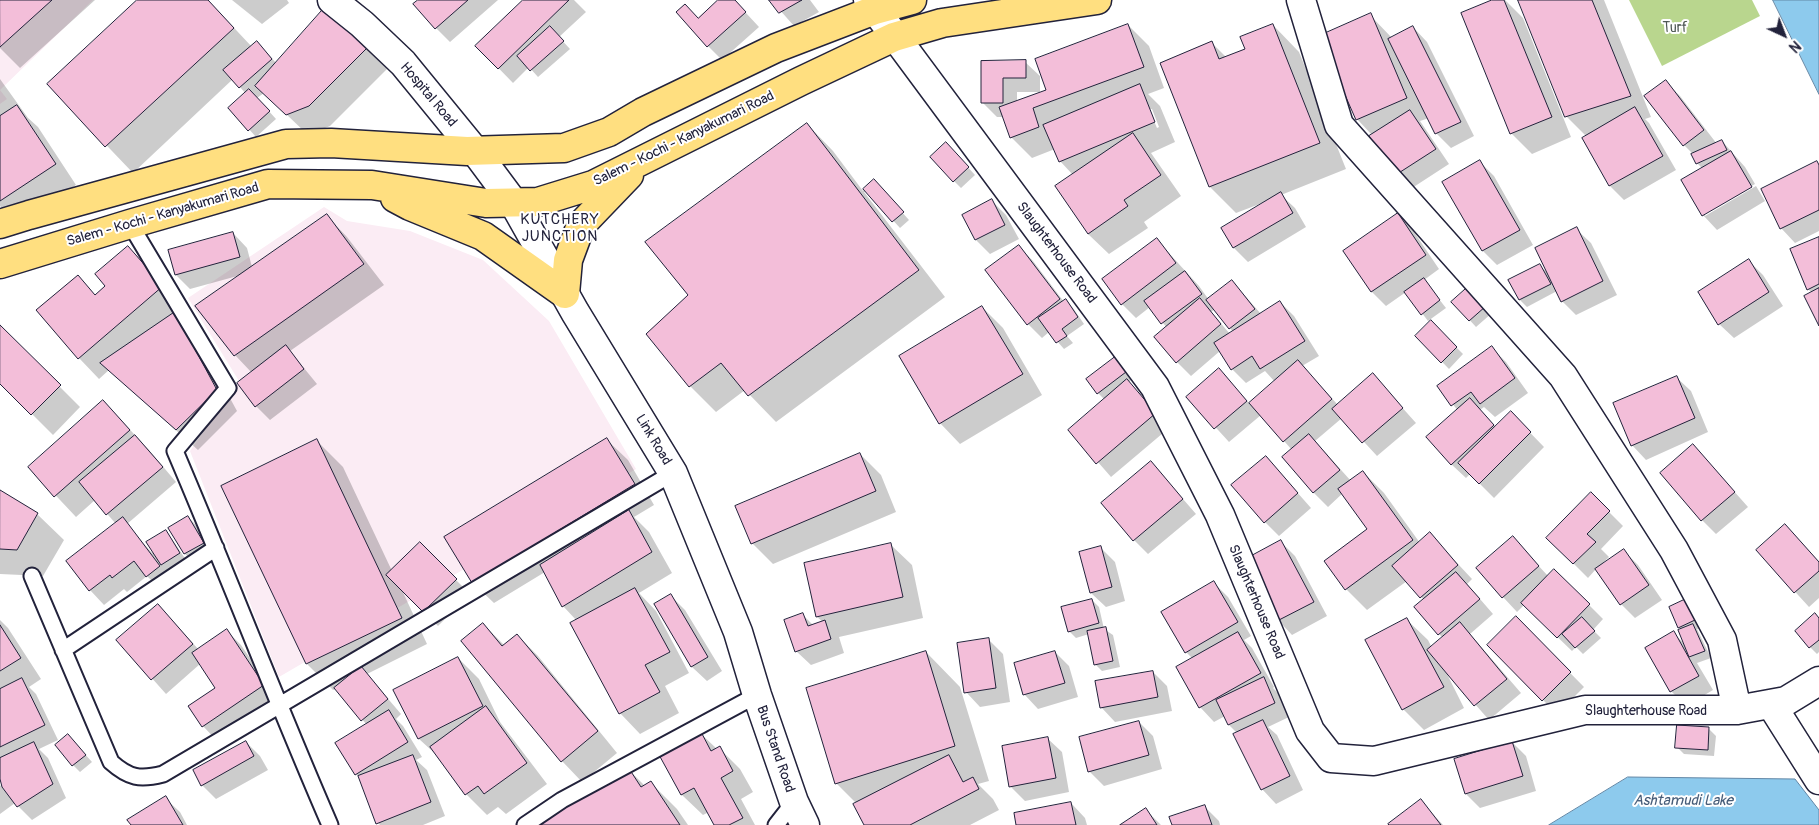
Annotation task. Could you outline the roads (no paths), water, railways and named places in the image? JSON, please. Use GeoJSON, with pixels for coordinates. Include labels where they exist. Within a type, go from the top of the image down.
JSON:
{"type":"FeatureCollection","features":[{"type":"Feature","properties":{"kind":"main road"},"geometry":{"type":"LineString","coordinates":[[0,224],[29,214],[286,144],[331,143],[475,151],[564,148],[609,132],[643,112],[776,48],[872,5],[912,0]]}},
{"type":"Feature","properties":{"kind":"main road","name":"Salem - Kochi - Kanyakumari Road"},"geometry":{"type":"LineString","coordinates":[[0,264],[268,184],[372,185],[486,203],[538,202],[594,185],[801,80],[894,37],[942,23],[1097,0]]}},
{"type":"Feature","properties":{"kind":"main road"},"geometry":{"type":"LineString","coordinates":[[565,294],[568,260],[581,224],[644,160]]}},
{"type":"Feature","properties":{"kind":"main road"},"geometry":{"type":"LineString","coordinates":[[372,185],[410,206],[483,236],[565,294]]}},
{"type":"Feature","properties":{"kind":"street","name":"Hospital Road"},"geometry":{"type":"LineString","coordinates":[[332,0],[362,24],[403,64],[475,151],[513,202]]}},
{"type":"Feature","properties":{"kind":"street"},"geometry":{"type":"LineString","coordinates":[[1301,0],[1339,126],[1564,376],[1674,550],[1722,640],[1737,710]]}},
{"type":"Feature","properties":{"kind":"street","name":"Slaughterhouse Road"},"geometry":{"type":"LineString","coordinates":[[872,5],[1155,387],[1220,515],[1310,731],[1331,758],[1374,761],[1585,710],[1737,710],[1786,700],[1817,687]]}},
{"type":"Feature","properties":{"kind":"street","name":"Link Road"},"geometry":{"type":"LineString","coordinates":[[513,202],[565,294],[673,473],[738,632],[757,695]]}},
{"type":"Feature","properties":{"kind":"street","name":"Bus Stand Road"},"geometry":{"type":"LineString","coordinates":[[757,695],[799,814]]}},
{"type":"Feature","properties":{"kind":"street"},"geometry":{"type":"LineString","coordinates":[[1771,704],[1819,780]]}},
{"type":"Feature","properties":{"kind":"lane"},"geometry":{"type":"LineString","coordinates":[[130,224],[228,388],[175,451],[216,548],[278,705],[330,825]]}},
{"type":"Feature","properties":{"kind":"lane"},"geometry":{"type":"LineString","coordinates":[[32,576],[111,762],[124,774],[148,778],[163,774],[673,473]]}},
{"type":"Feature","properties":{"kind":"lane"},"geometry":{"type":"LineString","coordinates":[[63,650],[216,548]]}},
{"type":"Feature","properties":{"kind":"lane"},"geometry":{"type":"LineString","coordinates":[[525,825],[562,800],[757,695]]}},
{"type":"Feature","properties":{"kind":"lane"},"geometry":{"type":"LineString","coordinates":[[776,825],[799,814]]}},
{"type":"Feature","properties":{"kind":"water"},"geometry":{"type":"Polygon","coordinates":[[[1773,0],[1819,0],[1819,94],[1773,0]]]}},
{"type":"Feature","properties":{"kind":"water","name":"Ashtamudi Lake"},"geometry":{"type":"Polygon","coordinates":[[[1628,777],[1795,779],[1819,810],[1819,825],[1549,825],[1628,777]]]}},
{"type":"Feature","properties":{"kind":"district","name":"KUTCHERY JUNCTION"},"geometry":{"type":"Point","coordinates":[560,228]}},
{"type":"Feature","properties":{"kind":"park label","name":"Turf"},"geometry":{"type":"Point","coordinates":[1675,28]}}]}
